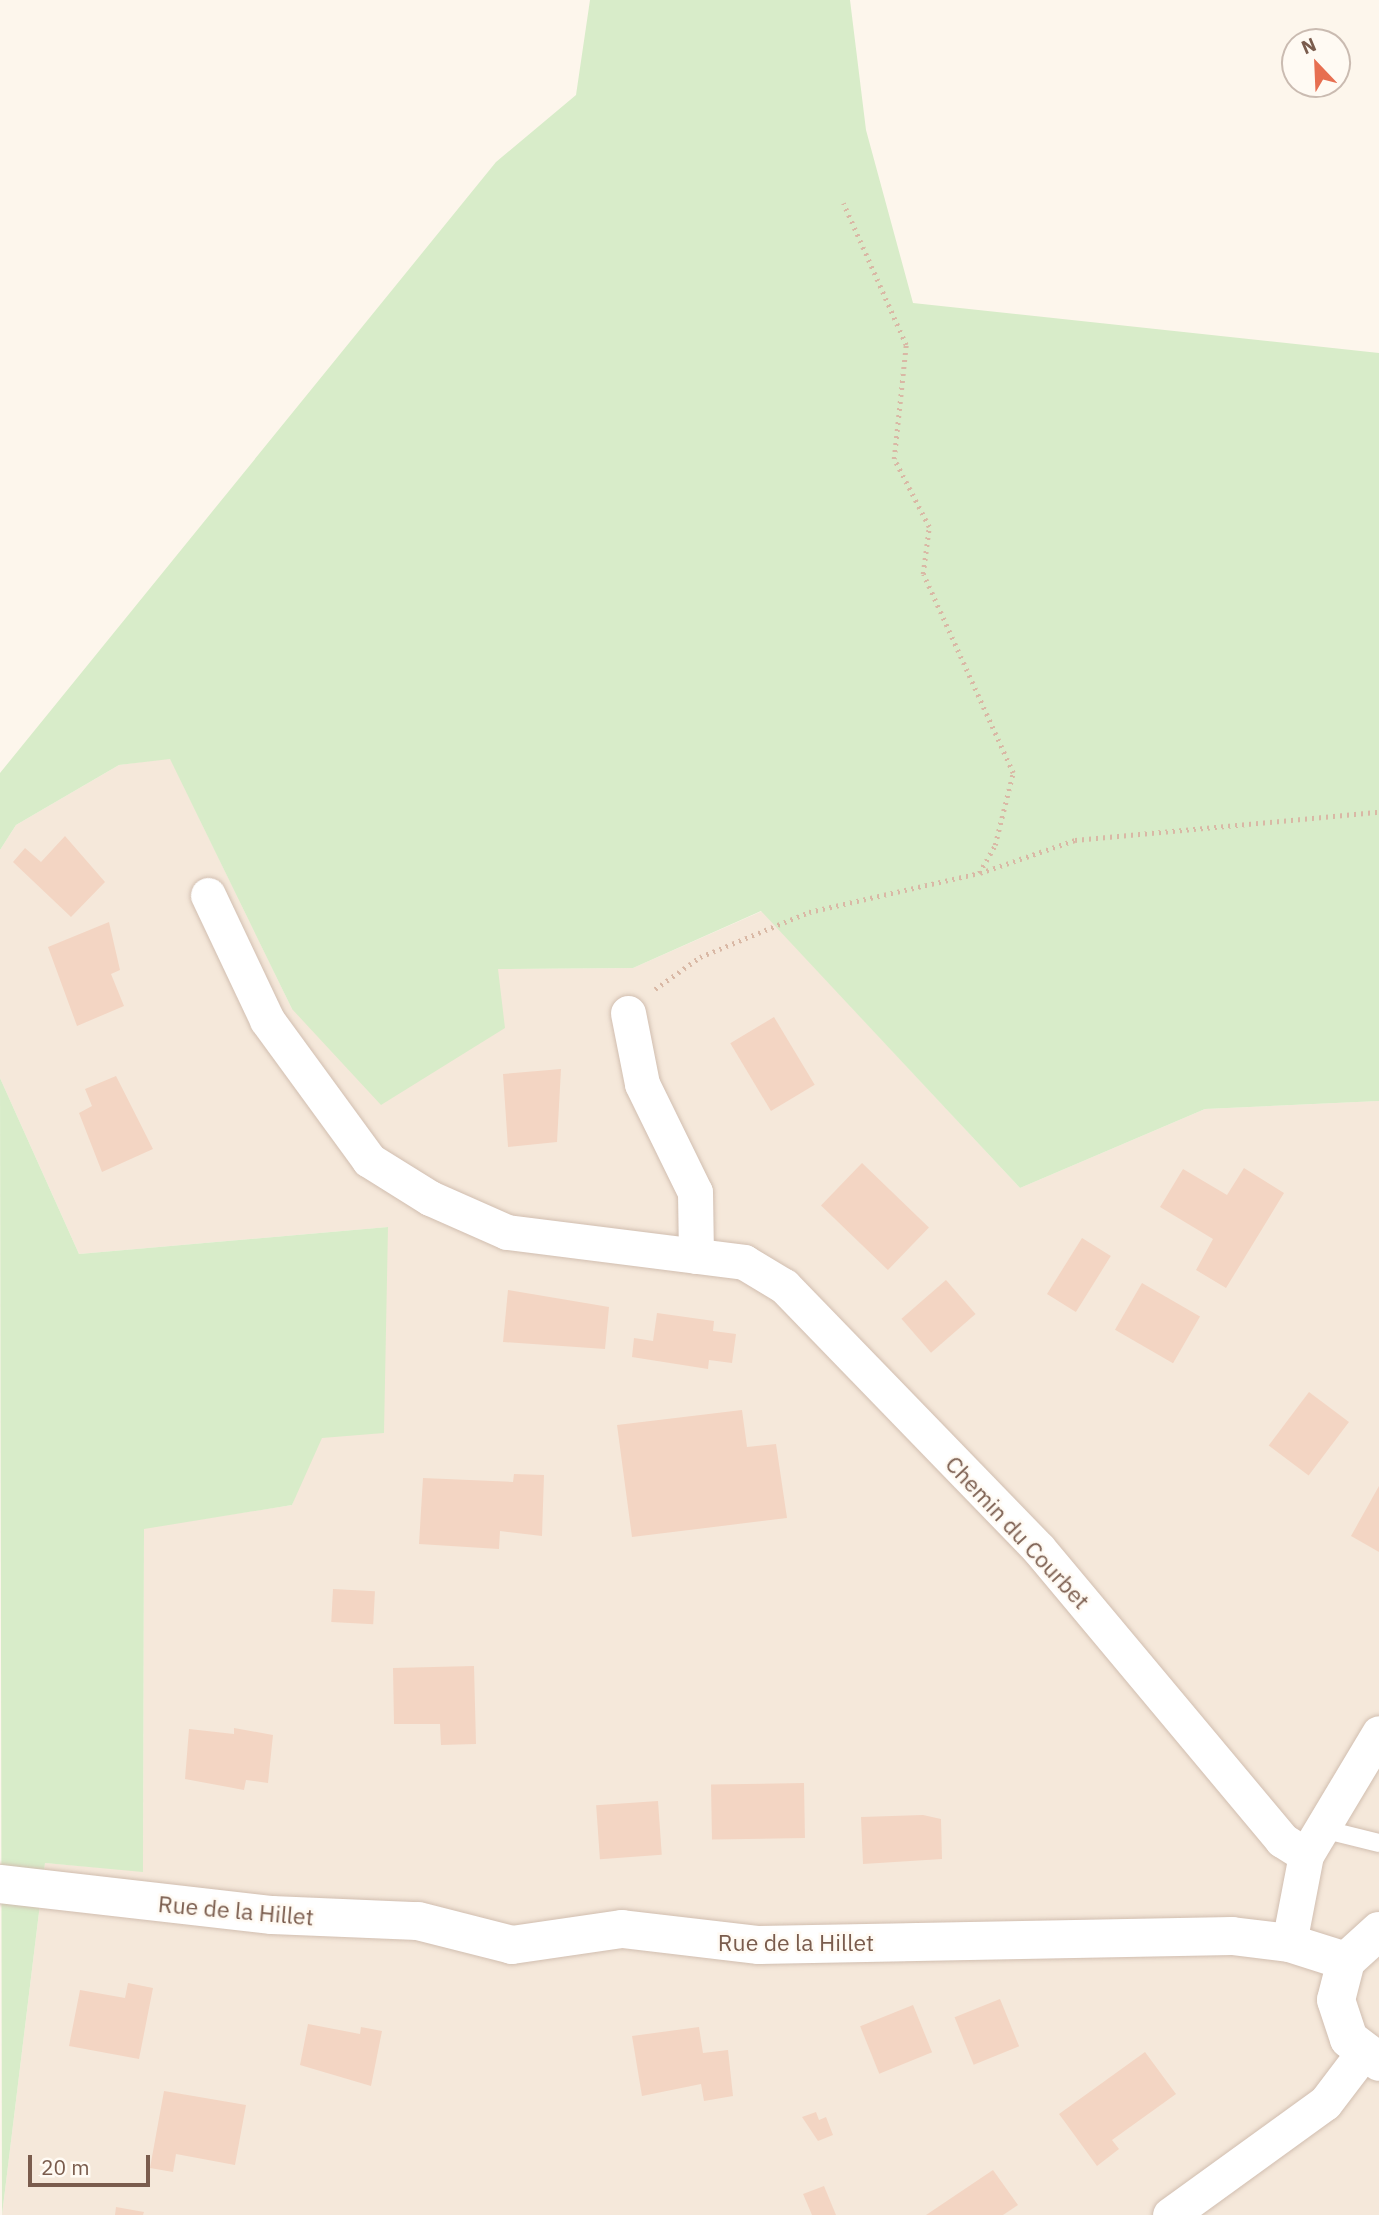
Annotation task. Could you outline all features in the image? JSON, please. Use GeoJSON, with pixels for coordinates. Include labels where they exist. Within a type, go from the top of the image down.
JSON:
{"type":"FeatureCollection","features":[{"type":"Feature","properties":{"kind":"street","name":"Chemin du Courbet"},"geometry":{"type":"LineString","coordinates":[[208,895],[267,1020],[369,1160],[430,1198],[507,1231],[744,1262],[784,1286],[1038,1548],[1282,1840],[1314,1842]]}},
{"type":"Feature","properties":{"kind":"street"},"geometry":{"type":"LineString","coordinates":[[628,1013],[642,1084],[695,1192],[696,1255]]}},
{"type":"Feature","properties":{"kind":"street"},"geometry":{"type":"LineString","coordinates":[[1289,1943],[1314,1842],[1379,1733]]}},
{"type":"Feature","properties":{"kind":"street","name":"Rue de la Hillet"},"geometry":{"type":"LineString","coordinates":[[0,1884],[272,1915],[418,1921],[512,1945],[622,1929],[725,1944],[1232,1936],[1289,1943],[1346,1961]]}},
{"type":"Feature","properties":{"kind":"street"},"geometry":{"type":"LineString","coordinates":[[1170,2215],[1325,2103],[1371,2058],[1349,2039],[1336,2000],[1346,1961],[1379,1931]]}},
{"type":"Feature","properties":{"kind":"lane"},"geometry":{"type":"LineString","coordinates":[[1314,1842],[1379,1843]]}},
{"type":"Feature","properties":{"kind":"path"},"geometry":{"type":"LineString","coordinates":[[843,203],[906,345],[894,460],[929,527],[923,574],[1013,773],[995,845],[979,873]]}},
{"type":"Feature","properties":{"kind":"path"},"geometry":{"type":"LineString","coordinates":[[628,1013],[700,957],[810,912],[979,873],[1075,840],[1379,811]]}},
{"type":"Feature","properties":{"kind":"shaded area"},"geometry":{"type":"Polygon","coordinates":[[[170,758],[292,1009],[497,969],[633,968],[762,911],[1020,1188],[1205,1109],[1379,1101],[1379,2215],[2,2215],[45,1863],[143,1871],[144,1528],[292,1505],[388,1227],[79,1254],[0,1078],[0,850],[16,825],[119,765],[170,758]]]}},
{"type":"Feature","properties":{"kind":"green space"},"geometry":{"type":"Polygon","coordinates":[[[590,0],[850,0],[866,130],[913,303],[1379,353],[1379,1101],[1205,1109],[1020,1188],[761,911],[633,968],[498,969],[505,1028],[381,1105],[292,1009],[170,759],[119,765],[16,825],[0,850],[0,773],[496,162],[576,95],[590,0]]]}},
{"type":"Feature","properties":{"kind":"green space"},"geometry":{"type":"Polygon","coordinates":[[[0,1078],[79,1254],[388,1227],[384,1433],[322,1438],[292,1505],[144,1529],[143,1872],[45,1863],[2,2215],[0,1078]]]}},
{"type":"Feature","properties":{"kind":"building"},"geometry":{"type":"Polygon","coordinates":[[[65,836],[105,882],[71,917],[13,862],[25,848],[41,862],[65,836]]]}},
{"type":"Feature","properties":{"kind":"building"},"geometry":{"type":"Polygon","coordinates":[[[109,922],[120,970],[111,974],[124,1006],[77,1026],[48,947],[109,922]]]}},
{"type":"Feature","properties":{"kind":"building"},"geometry":{"type":"Polygon","coordinates":[[[774,1017],[815,1085],[771,1111],[730,1043],[774,1017]]]}},
{"type":"Feature","properties":{"kind":"building"},"geometry":{"type":"Polygon","coordinates":[[[561,1069],[557,1142],[508,1147],[503,1074],[561,1069]]]}},
{"type":"Feature","properties":{"kind":"building"},"geometry":{"type":"Polygon","coordinates":[[[116,1076],[153,1149],[102,1172],[79,1113],[92,1106],[85,1089],[116,1076]]]}},
{"type":"Feature","properties":{"kind":"building"},"geometry":{"type":"Polygon","coordinates":[[[862,1163],[929,1228],[888,1270],[821,1205],[862,1163]]]}},
{"type":"Feature","properties":{"kind":"building"},"geometry":{"type":"Polygon","coordinates":[[[1244,1168],[1284,1193],[1226,1288],[1196,1270],[1213,1239],[1160,1207],[1183,1169],[1227,1195],[1244,1168]]]}},
{"type":"Feature","properties":{"kind":"building"},"geometry":{"type":"Polygon","coordinates":[[[1082,1238],[1111,1256],[1076,1312],[1047,1294],[1082,1238]]]}},
{"type":"Feature","properties":{"kind":"building"},"geometry":{"type":"Polygon","coordinates":[[[946,1280],[976,1314],[931,1353],[901,1319],[946,1280]]]}},
{"type":"Feature","properties":{"kind":"building"},"geometry":{"type":"Polygon","coordinates":[[[1142,1283],[1200,1316],[1173,1363],[1115,1330],[1142,1283]]]}},
{"type":"Feature","properties":{"kind":"building"},"geometry":{"type":"Polygon","coordinates":[[[508,1290],[609,1307],[605,1349],[503,1342],[508,1290]]]}},
{"type":"Feature","properties":{"kind":"building"},"geometry":{"type":"Polygon","coordinates":[[[657,1313],[714,1321],[713,1331],[736,1334],[732,1363],[709,1360],[708,1369],[632,1357],[634,1338],[653,1341],[657,1313]]]}},
{"type":"Feature","properties":{"kind":"building"},"geometry":{"type":"Polygon","coordinates":[[[1309,1392],[1349,1422],[1309,1476],[1269,1446],[1309,1392]]]}},
{"type":"Feature","properties":{"kind":"building"},"geometry":{"type":"Polygon","coordinates":[[[742,1410],[747,1447],[776,1444],[787,1518],[632,1537],[617,1425],[742,1410]]]}},
{"type":"Feature","properties":{"kind":"building"},"geometry":{"type":"Polygon","coordinates":[[[514,1474],[544,1475],[542,1536],[500,1531],[499,1549],[419,1544],[423,1478],[513,1482],[514,1474]]]}},
{"type":"Feature","properties":{"kind":"building"},"geometry":{"type":"Polygon","coordinates":[[[1379,1486],[1379,1552],[1351,1536],[1379,1486]]]}},
{"type":"Feature","properties":{"kind":"building"},"geometry":{"type":"Polygon","coordinates":[[[333,1589],[375,1591],[373,1624],[331,1622],[333,1589]]]}},
{"type":"Feature","properties":{"kind":"building"},"geometry":{"type":"Polygon","coordinates":[[[474,1666],[476,1744],[441,1745],[440,1724],[394,1724],[393,1668],[474,1666]]]}},
{"type":"Feature","properties":{"kind":"building"},"geometry":{"type":"Polygon","coordinates":[[[234,1728],[273,1735],[268,1783],[246,1780],[244,1790],[185,1779],[189,1729],[234,1734],[234,1728]]]}},
{"type":"Feature","properties":{"kind":"building"},"geometry":{"type":"Polygon","coordinates":[[[804,1783],[805,1838],[712,1840],[711,1785],[804,1783]]]}},
{"type":"Feature","properties":{"kind":"building"},"geometry":{"type":"Polygon","coordinates":[[[658,1801],[662,1855],[600,1859],[596,1805],[658,1801]]]}},
{"type":"Feature","properties":{"kind":"building"},"geometry":{"type":"Polygon","coordinates":[[[923,1815],[941,1819],[942,1859],[863,1864],[861,1817],[923,1815]]]}},
{"type":"Feature","properties":{"kind":"building"},"geometry":{"type":"Polygon","coordinates":[[[128,1983],[153,1988],[139,2059],[69,2046],[80,1990],[125,1998],[128,1983]]]}},
{"type":"Feature","properties":{"kind":"building"},"geometry":{"type":"Polygon","coordinates":[[[1000,1999],[1019,2046],[974,2065],[955,2017],[1000,1999]]]}},
{"type":"Feature","properties":{"kind":"building"},"geometry":{"type":"Polygon","coordinates":[[[913,2005],[932,2052],[879,2074],[860,2026],[913,2005]]]}},
{"type":"Feature","properties":{"kind":"building"},"geometry":{"type":"Polygon","coordinates":[[[308,2024],[360,2034],[361,2027],[382,2031],[371,2086],[300,2065],[308,2024]]]}},
{"type":"Feature","properties":{"kind":"building"},"geometry":{"type":"Polygon","coordinates":[[[699,2027],[703,2053],[728,2050],[733,2096],[704,2101],[701,2084],[642,2096],[632,2036],[699,2027]]]}},
{"type":"Feature","properties":{"kind":"building"},"geometry":{"type":"Polygon","coordinates":[[[1145,2052],[1176,2094],[1112,2140],[1119,2149],[1097,2166],[1059,2114],[1145,2052]]]}},
{"type":"Feature","properties":{"kind":"building"},"geometry":{"type":"Polygon","coordinates":[[[164,2091],[246,2105],[235,2165],[176,2154],[173,2172],[150,2168],[164,2091]]]}},
{"type":"Feature","properties":{"kind":"building"},"geometry":{"type":"Polygon","coordinates":[[[816,2112],[819,2120],[826,2117],[833,2135],[818,2141],[802,2117],[816,2112]]]}},
{"type":"Feature","properties":{"kind":"building"},"geometry":{"type":"Polygon","coordinates":[[[993,2170],[1018,2205],[1003,2215],[926,2215],[993,2170]]]}},
{"type":"Feature","properties":{"kind":"building"},"geometry":{"type":"Polygon","coordinates":[[[824,2186],[836,2215],[812,2215],[803,2194],[824,2186]]]}},
{"type":"Feature","properties":{"kind":"building"},"geometry":{"type":"Polygon","coordinates":[[[116,2207],[144,2212],[143,2215],[115,2215],[116,2207]]]}}]}
